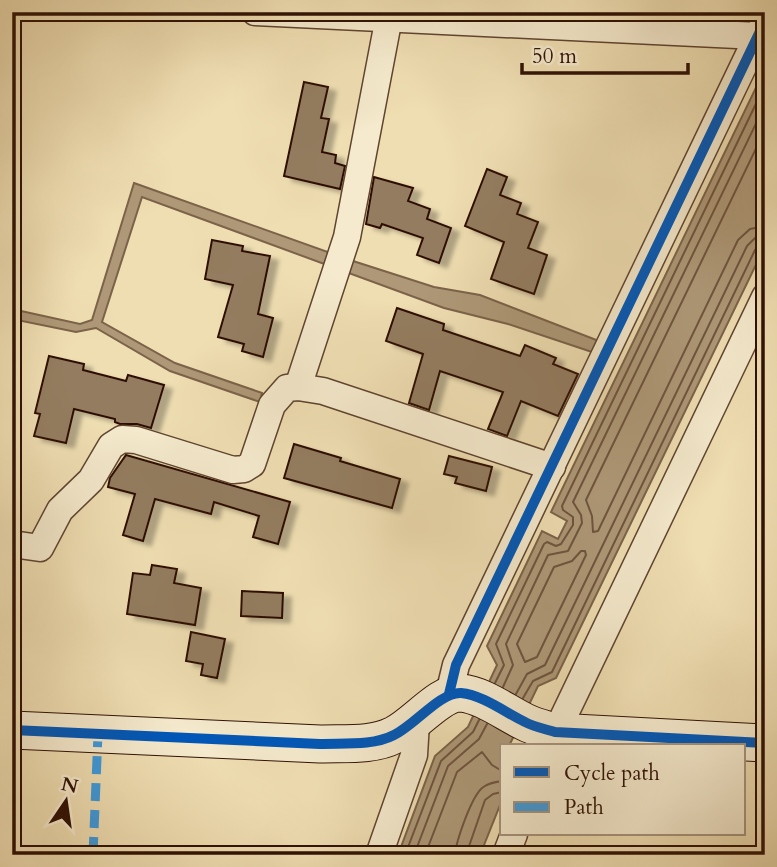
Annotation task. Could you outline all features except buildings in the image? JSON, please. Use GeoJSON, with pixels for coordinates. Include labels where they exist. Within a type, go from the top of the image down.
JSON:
{"type":"FeatureCollection","features":[{"type":"Feature","properties":{"kind":"street"},"geometry":{"type":"LineString","coordinates":[[256,12],[761,29],[456,665],[460,695]]}},
{"type":"Feature","properties":{"kind":"street"},"geometry":{"type":"LineString","coordinates":[[298,387],[347,237],[388,17]]}},
{"type":"Feature","properties":{"kind":"street"},"geometry":{"type":"LineString","coordinates":[[545,734],[765,297]]}},
{"type":"Feature","properties":{"kind":"street"},"geometry":{"type":"LineString","coordinates":[[12,544],[40,548],[60,510],[91,480],[111,446],[122,439],[136,440],[233,470],[244,469],[252,464],[272,405],[288,388],[323,391],[552,467]]}},
{"type":"Feature","properties":{"kind":"street"},"geometry":{"type":"LineString","coordinates":[[12,730],[320,744],[363,743],[392,736],[416,722],[440,699],[460,695],[545,734],[765,743]]}},
{"type":"Feature","properties":{"kind":"street"},"geometry":{"type":"LineString","coordinates":[[379,855],[414,755],[416,722]]}},
{"type":"Feature","properties":{"kind":"street"},"geometry":{"type":"LineString","coordinates":[[506,855],[513,836]]}},
{"type":"Feature","properties":{"kind":"water"},"geometry":{"type":"Polygon","coordinates":[[[765,69],[765,246],[556,678],[538,686],[510,744],[500,744],[500,805],[480,855],[398,855],[435,756],[468,727],[497,665],[487,646],[542,531],[558,539],[567,521],[551,512],[765,69]]]}},
{"type":"Feature","properties":{"kind":"water"},"geometry":{"type":"Polygon","coordinates":[[[134,183],[353,261],[434,287],[480,295],[599,341],[592,352],[508,324],[444,308],[142,197],[102,322],[175,363],[262,393],[260,402],[170,371],[96,328],[76,332],[12,319],[12,309],[80,324],[92,320],[134,183]]]}},
{"type":"Feature","properties":{"kind":"marked path"},"geometry":{"type":"LineString","coordinates":[[93,855],[98,734]]}},
{"type":"Feature","properties":{"kind":"cycle path"},"geometry":{"type":"LineString","coordinates":[[449,694],[456,665],[765,21]]}},
{"type":"Feature","properties":{"kind":"cycle path"},"geometry":{"type":"LineString","coordinates":[[12,730],[320,744],[358,743],[386,739],[436,703],[461,693],[478,697],[528,724],[555,732],[765,743]]}}]}
